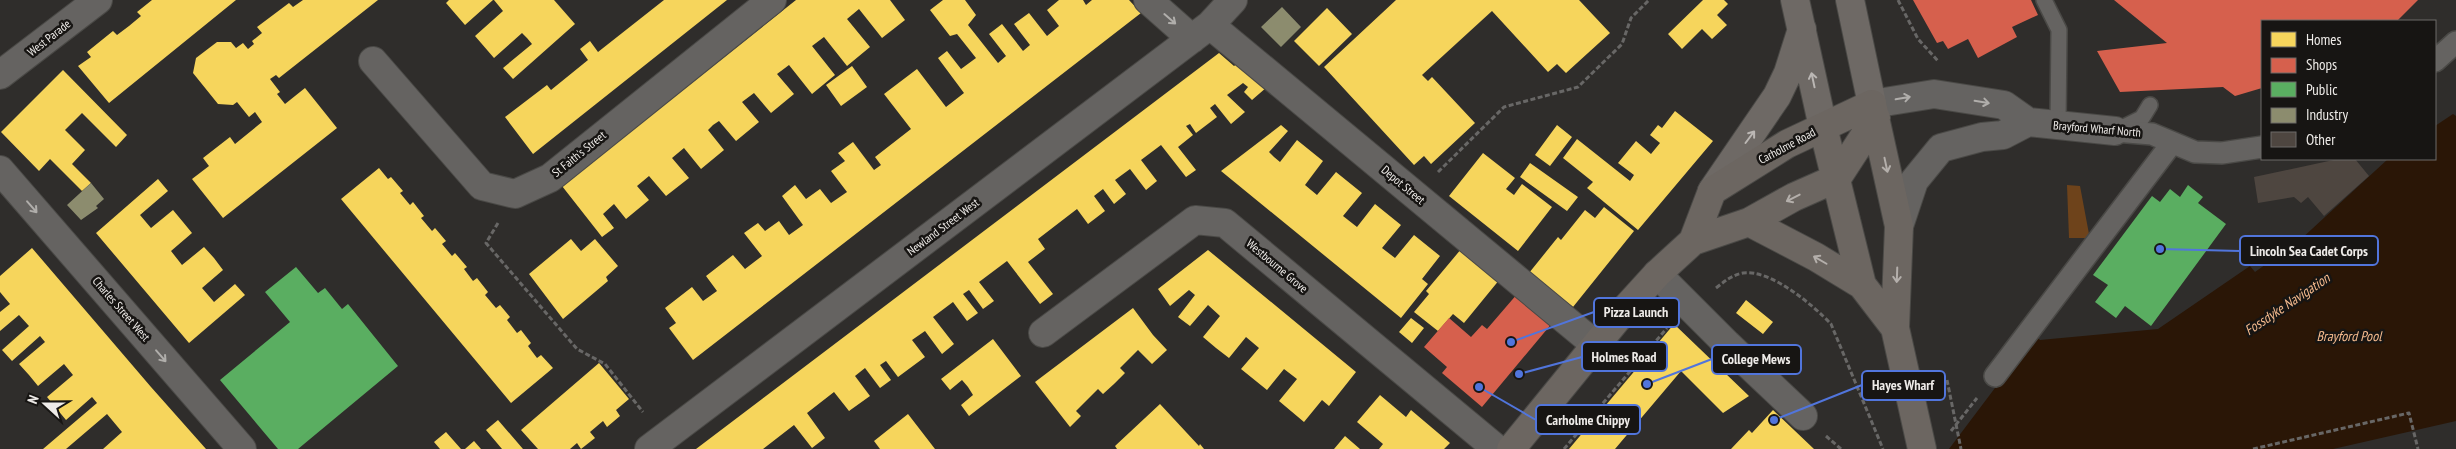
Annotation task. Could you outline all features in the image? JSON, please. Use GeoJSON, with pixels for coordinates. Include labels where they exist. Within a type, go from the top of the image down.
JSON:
{"type":"FeatureCollection","features":[{"type":"Feature","properties":{"kind":"main road","name":"Carholme Road"},"geometry":{"type":"LineString","coordinates":[[1712,191],[1787,144],[1823,127],[1795,0]]}},
{"type":"Feature","properties":{"kind":"main road"},"geometry":{"type":"LineString","coordinates":[[1850,0],[1899,226],[1895,328],[1922,449]]}},
{"type":"Feature","properties":{"kind":"main road"},"geometry":{"type":"LineString","coordinates":[[1693,241],[1712,191],[1777,96],[1788,73],[1802,29]]}},
{"type":"Feature","properties":{"kind":"main road"},"geometry":{"type":"LineString","coordinates":[[1862,285],[1823,127],[1874,111]]}},
{"type":"Feature","properties":{"kind":"main road"},"geometry":{"type":"LineString","coordinates":[[1511,449],[1657,274],[1693,241],[1749,222],[1794,196],[1837,178],[1874,111]]}},
{"type":"Feature","properties":{"kind":"main road"},"geometry":{"type":"LineString","coordinates":[[1749,222],[1816,257],[1862,285],[1895,328]]}},
{"type":"Feature","properties":{"kind":"street","name":"West Parade"},"geometry":{"type":"LineString","coordinates":[[0,75],[98,0]]}},
{"type":"Feature","properties":{"kind":"street","name":"St Faith's Street"},"geometry":{"type":"LineString","coordinates":[[515,194],[550,178],[772,0]]}},
{"type":"Feature","properties":{"kind":"street","name":"Depot Street"},"geometry":{"type":"LineString","coordinates":[[1148,0],[1201,32],[1418,197],[1596,346]]}},
{"type":"Feature","properties":{"kind":"street","name":"Newland Street West"},"geometry":{"type":"LineString","coordinates":[[656,444],[1201,32],[1233,0]]}},
{"type":"Feature","properties":{"kind":"street"},"geometry":{"type":"LineString","coordinates":[[2436,59],[2456,42]]}},
{"type":"Feature","properties":{"kind":"street"},"geometry":{"type":"LineString","coordinates":[[373,61],[482,186],[515,194]]}},
{"type":"Feature","properties":{"kind":"street","name":"Brayford Wharf North"},"geometry":{"type":"LineString","coordinates":[[1874,111],[1934,94],[2004,105],[2028,122],[2152,134],[2195,152],[2222,152],[2261,147]]}},
{"type":"Feature","properties":{"kind":"street"},"geometry":{"type":"LineString","coordinates":[[1899,226],[1914,181],[1941,148],[1982,137],[2003,135],[2028,122]]}},
{"type":"Feature","properties":{"kind":"street"},"geometry":{"type":"LineString","coordinates":[[1994,376],[2172,143]]}},
{"type":"Feature","properties":{"kind":"street","name":"Charles Street West"},"geometry":{"type":"LineString","coordinates":[[0,170],[242,449]]}},
{"type":"Feature","properties":{"kind":"street","name":"Westbourne Grove"},"geometry":{"type":"LineString","coordinates":[[1043,333],[1195,220],[1225,223],[1497,449]]}},
{"type":"Feature","properties":{"kind":"street"},"geometry":{"type":"LineString","coordinates":[[1657,274],[1803,416]]}},
{"type":"Feature","properties":{"kind":"lane"},"geometry":{"type":"LineString","coordinates":[[2044,0],[2059,30],[2058,125]]}},
{"type":"Feature","properties":{"kind":"lane"},"geometry":{"type":"LineString","coordinates":[[2115,131],[2142,118],[2150,105]]}},
{"type":"Feature","properties":{"kind":"path"},"geometry":{"type":"LineString","coordinates":[[1418,197],[1437,173],[1504,107],[1578,87],[1622,44],[1631,18],[1650,0]]}},
{"type":"Feature","properties":{"kind":"path"},"geometry":{"type":"LineString","coordinates":[[1898,0],[1918,39],[1933,57],[1944,65]]}},
{"type":"Feature","properties":{"kind":"path"},"geometry":{"type":"LineString","coordinates":[[515,194],[486,243],[576,349],[605,364],[656,444]]}},
{"type":"Feature","properties":{"kind":"path"},"geometry":{"type":"LineString","coordinates":[[1564,449],[1665,330],[1732,276],[1745,272],[1758,274],[1775,282],[1816,308],[1831,324],[1883,449]]}},
{"type":"Feature","properties":{"kind":"path"},"geometry":{"type":"LineString","coordinates":[[1948,435],[1994,376]]}},
{"type":"Feature","properties":{"kind":"path"},"geometry":{"type":"LineString","coordinates":[[1947,380],[1961,449]]}},
{"type":"Feature","properties":{"kind":"path"},"geometry":{"type":"LineString","coordinates":[[2253,449],[2409,413],[2418,449]]}},
{"type":"Feature","properties":{"kind":"shaded area"},"geometry":{"type":"Polygon","coordinates":[[[2067,185],[2080,186],[2089,234],[2086,238],[2069,238],[2067,185]]]}},
{"type":"Feature","properties":{"kind":"water","name":"Brayford Pool"},"geometry":{"type":"Polygon","coordinates":[[[2453,114],[2456,116],[2456,421],[2333,449],[1949,449],[2035,335],[2040,340],[2158,329],[2250,266],[2255,272],[2283,252],[2280,247],[2296,237],[2300,240],[2387,160],[2436,160],[2436,125],[2453,114]]]}},
{"type":"Feature","properties":{"kind":"building: Homes"},"geometry":{"type":"Polygon","coordinates":[[[152,0],[236,0],[109,103],[78,66],[91,57],[87,52],[113,31],[117,35],[141,16],[137,12],[152,0]]]}},
{"type":"Feature","properties":{"kind":"building: Homes"},"geometry":{"type":"Polygon","coordinates":[[[303,0],[378,0],[279,78],[276,75],[270,79],[280,92],[277,94],[285,104],[305,88],[337,128],[223,218],[192,179],[209,166],[203,158],[230,137],[235,144],[262,122],[255,112],[249,117],[237,102],[233,105],[218,104],[193,73],[196,58],[217,42],[231,42],[236,48],[243,43],[248,49],[254,44],[252,41],[262,33],[257,27],[289,3],[293,7],[303,0]]]}},
{"type":"Feature","properties":{"kind":"building: Homes"},"geometry":{"type":"Polygon","coordinates":[[[449,0],[493,0],[465,25],[446,3],[449,0]]]}},
{"type":"Feature","properties":{"kind":"building: Homes"},"geometry":{"type":"Polygon","coordinates":[[[494,0],[554,0],[575,24],[513,79],[503,68],[532,44],[527,38],[522,33],[494,58],[475,36],[503,11],[494,0]]]}},
{"type":"Feature","properties":{"kind":"building: Homes"},"geometry":{"type":"Polygon","coordinates":[[[664,0],[727,0],[533,154],[505,117],[547,85],[551,90],[588,60],[580,49],[590,41],[598,52],[664,0]]]}},
{"type":"Feature","properties":{"kind":"building: Homes"},"geometry":{"type":"Polygon","coordinates":[[[796,0],[890,0],[905,20],[882,38],[859,9],[847,19],[870,47],[847,66],[824,37],[812,46],[835,75],[812,94],[789,65],[777,74],[794,94],[771,113],[754,93],[742,102],[759,122],[736,141],[719,121],[713,125],[708,130],[724,150],[701,169],[684,148],[672,158],[689,178],[666,196],[649,176],[637,186],[649,200],[626,219],[614,204],[603,214],[614,228],[602,237],[562,186],[796,0]]]}},
{"type":"Feature","properties":{"kind":"building: Homes"},"geometry":{"type":"Polygon","coordinates":[[[943,0],[965,0],[976,15],[968,25],[998,63],[1006,56],[989,34],[1002,24],[1023,51],[1030,45],[1014,24],[1029,13],[1047,36],[1059,26],[1047,10],[1059,0],[1083,0],[1086,5],[1092,0],[1129,0],[1141,13],[693,360],[669,328],[676,323],[665,308],[692,287],[703,301],[717,291],[706,276],[733,255],[745,269],[762,256],[744,233],[758,223],[765,231],[779,221],[789,235],[803,225],[782,196],[795,185],[806,199],[820,189],[831,203],[847,192],[831,171],[845,161],[838,153],[853,142],[874,170],[881,165],[875,157],[911,129],[884,94],[917,69],[946,107],[964,93],[938,58],[947,51],[961,69],[976,58],[957,34],[950,36],[930,10],[943,0]]]}},
{"type":"Feature","properties":{"kind":"building: Homes"},"geometry":{"type":"Polygon","coordinates":[[[1396,0],[1579,0],[1610,33],[1566,73],[1557,64],[1548,72],[1492,11],[1422,75],[1428,81],[1432,77],[1475,123],[1431,164],[1424,156],[1414,165],[1324,67],[1396,0]]]}},
{"type":"Feature","properties":{"kind":"building: Homes"},"geometry":{"type":"Polygon","coordinates":[[[1703,0],[1724,0],[1728,4],[1717,15],[1727,25],[1712,39],[1702,29],[1682,49],[1668,34],[1703,0]]]}},
{"type":"Feature","properties":{"kind":"building: Homes"},"geometry":{"type":"Polygon","coordinates":[[[1327,8],[1352,34],[1319,66],[1294,41],[1327,8]]]}},
{"type":"Feature","properties":{"kind":"building: Homes"},"geometry":{"type":"Polygon","coordinates":[[[1219,53],[1234,66],[1240,62],[1267,87],[1252,100],[1244,92],[1248,87],[1243,83],[1227,95],[1245,112],[1231,124],[1215,104],[1210,108],[1217,117],[1196,133],[1190,124],[1186,126],[1193,135],[1178,147],[1196,170],[1186,177],[1161,145],[1141,160],[1157,181],[1146,190],[1130,169],[1115,180],[1126,194],[1114,204],[1103,189],[1094,196],[1105,211],[1088,224],[1077,209],[1038,239],[1045,249],[1028,262],[1053,294],[1040,304],[1007,261],[979,282],[994,301],[983,309],[969,290],[963,294],[978,313],[967,321],[953,302],[933,317],[954,344],[942,354],[925,331],[912,340],[925,357],[898,377],[886,361],[880,365],[891,380],[880,388],[865,368],[855,376],[870,396],[849,411],[834,392],[807,413],[825,438],[812,448],[794,425],[763,449],[696,449],[1219,53]]]}},
{"type":"Feature","properties":{"kind":"building: Homes"},"geometry":{"type":"Polygon","coordinates":[[[852,66],[867,87],[841,106],[826,85],[852,66]]]}},
{"type":"Feature","properties":{"kind":"building: Homes"},"geometry":{"type":"Polygon","coordinates":[[[63,70],[127,135],[116,147],[82,113],[65,130],[85,150],[72,164],[91,183],[82,191],[50,159],[39,171],[1,132],[63,70]]]}},
{"type":"Feature","properties":{"kind":"building: Homes"},"geometry":{"type":"Polygon","coordinates":[[[1675,111],[1713,141],[1638,230],[1587,188],[1593,182],[1563,158],[1577,139],[1630,181],[1634,175],[1618,163],[1636,141],[1651,154],[1660,143],[1650,135],[1658,125],[1662,128],[1675,111]]]}},
{"type":"Feature","properties":{"kind":"building: Homes"},"geometry":{"type":"Polygon","coordinates":[[[1281,125],[1288,131],[1269,152],[1280,162],[1297,140],[1323,161],[1305,185],[1317,195],[1336,172],[1362,193],[1343,216],[1357,227],[1375,204],[1401,225],[1382,248],[1395,258],[1414,235],[1440,256],[1422,279],[1428,284],[1401,318],[1221,171],[1281,125]]]}},
{"type":"Feature","properties":{"kind":"building: Homes"},"geometry":{"type":"Polygon","coordinates":[[[1557,125],[1572,137],[1550,166],[1535,155],[1557,125]]]}},
{"type":"Feature","properties":{"kind":"building: Homes"},"geometry":{"type":"Polygon","coordinates":[[[1483,153],[1515,178],[1506,189],[1514,195],[1522,184],[1552,207],[1518,251],[1449,196],[1483,153]]]}},
{"type":"Feature","properties":{"kind":"building: Homes"},"geometry":{"type":"Polygon","coordinates":[[[1530,163],[1578,197],[1567,211],[1520,177],[1530,163]]]}},
{"type":"Feature","properties":{"kind":"building: Homes"},"geometry":{"type":"Polygon","coordinates":[[[379,168],[388,179],[391,177],[403,191],[400,193],[410,205],[413,202],[424,216],[421,218],[432,231],[435,228],[446,241],[442,244],[452,256],[455,253],[467,267],[464,269],[473,281],[477,278],[488,292],[485,295],[496,308],[500,305],[510,317],[507,320],[517,333],[521,330],[531,343],[528,346],[537,358],[541,355],[553,368],[511,403],[341,199],[379,168]]]}},
{"type":"Feature","properties":{"kind":"building: Homes"},"geometry":{"type":"Polygon","coordinates":[[[158,179],[168,191],[140,215],[151,228],[173,210],[192,233],[171,251],[182,265],[204,247],[214,258],[223,270],[202,288],[214,302],[235,284],[245,295],[189,343],[96,233],[158,179]]]}},
{"type":"Feature","properties":{"kind":"building: Homes"},"geometry":{"type":"Polygon","coordinates":[[[1604,207],[1634,231],[1573,307],[1529,273],[1558,237],[1561,240],[1585,210],[1595,218],[1604,207]]]}},
{"type":"Feature","properties":{"kind":"building: Homes"},"geometry":{"type":"Polygon","coordinates":[[[571,239],[581,251],[595,239],[618,266],[606,277],[608,281],[563,319],[529,274],[571,239]]]}},
{"type":"Feature","properties":{"kind":"building: Homes"},"geometry":{"type":"Polygon","coordinates":[[[32,248],[206,449],[103,449],[122,432],[107,414],[66,449],[43,449],[97,403],[92,397],[66,420],[47,397],[73,375],[64,364],[38,386],[19,364],[45,342],[40,336],[12,361],[2,350],[29,326],[19,315],[0,331],[0,312],[10,304],[0,292],[0,276],[32,248]]]}},
{"type":"Feature","properties":{"kind":"building: Homes"},"geometry":{"type":"Polygon","coordinates":[[[1462,248],[1500,279],[1464,323],[1453,314],[1438,331],[1414,312],[1429,294],[1426,291],[1462,248]]]}},
{"type":"Feature","properties":{"kind":"building: Homes"},"geometry":{"type":"Polygon","coordinates":[[[1208,250],[1356,372],[1329,406],[1322,400],[1304,422],[1279,401],[1297,379],[1284,369],[1267,390],[1241,369],[1259,348],[1246,337],[1229,358],[1216,348],[1203,337],[1220,316],[1208,305],[1190,326],[1178,317],[1195,295],[1189,290],[1170,306],[1158,289],[1208,250]]]}},
{"type":"Feature","properties":{"kind":"building: Homes"},"geometry":{"type":"Polygon","coordinates":[[[1746,300],[1773,322],[1763,334],[1736,313],[1746,300]]]}},
{"type":"Feature","properties":{"kind":"building: Homes"},"geometry":{"type":"Polygon","coordinates":[[[1133,308],[1167,350],[1152,364],[1138,350],[1120,368],[1125,373],[1114,384],[1103,394],[1098,389],[1076,411],[1081,416],[1070,427],[1035,382],[1133,308]]]}},
{"type":"Feature","properties":{"kind":"building: Homes"},"geometry":{"type":"Polygon","coordinates":[[[1411,318],[1424,328],[1412,343],[1399,332],[1411,318]]]}},
{"type":"Feature","properties":{"kind":"building: Homes"},"geometry":{"type":"Polygon","coordinates":[[[1674,324],[1749,396],[1723,413],[1681,371],[1615,449],[1569,449],[1674,324]]]}},
{"type":"Feature","properties":{"kind":"building: Homes"},"geometry":{"type":"Polygon","coordinates":[[[993,339],[1021,376],[969,416],[961,405],[973,395],[968,387],[962,380],[950,390],[941,379],[993,339]]]}},
{"type":"Feature","properties":{"kind":"building: Homes"},"geometry":{"type":"Polygon","coordinates":[[[599,363],[629,399],[616,410],[620,416],[607,427],[603,421],[590,432],[595,438],[581,449],[577,443],[570,449],[538,449],[521,430],[599,363]]]}},
{"type":"Feature","properties":{"kind":"building: Homes"},"geometry":{"type":"Polygon","coordinates":[[[1380,395],[1406,417],[1411,410],[1450,443],[1444,449],[1379,449],[1383,444],[1357,422],[1380,395]]]}},
{"type":"Feature","properties":{"kind":"building: Homes"},"geometry":{"type":"Polygon","coordinates":[[[1160,404],[1204,449],[1117,449],[1115,446],[1160,404]]]}},
{"type":"Feature","properties":{"kind":"building: Homes"},"geometry":{"type":"Polygon","coordinates":[[[1773,410],[1814,449],[1731,449],[1749,430],[1752,433],[1773,410]]]}},
{"type":"Feature","properties":{"kind":"building: Homes"},"geometry":{"type":"Polygon","coordinates":[[[908,414],[935,449],[880,449],[874,441],[908,414]]]}},
{"type":"Feature","properties":{"kind":"building: Homes"},"geometry":{"type":"Polygon","coordinates":[[[498,420],[523,449],[502,449],[486,430],[498,420]]]}},
{"type":"Feature","properties":{"kind":"building: Homes"},"geometry":{"type":"Polygon","coordinates":[[[446,432],[461,449],[440,449],[434,442],[446,432]]]}},
{"type":"Feature","properties":{"kind":"building: Homes"},"geometry":{"type":"Polygon","coordinates":[[[1345,436],[1360,449],[1334,449],[1345,436]]]}},
{"type":"Feature","properties":{"kind":"building: Homes"},"geometry":{"type":"Polygon","coordinates":[[[474,441],[481,449],[465,449],[474,441]]]}},
{"type":"Feature","properties":{"kind":"building: Shops"},"geometry":{"type":"Polygon","coordinates":[[[1913,0],[2031,0],[2038,15],[2012,27],[2017,37],[1978,58],[1968,39],[1948,49],[1943,41],[1937,43],[1913,0]]]}},
{"type":"Feature","properties":{"kind":"building: Shops"},"geometry":{"type":"Polygon","coordinates":[[[2114,0],[2418,0],[2398,20],[2261,20],[2261,88],[2235,96],[2223,87],[2120,92],[2097,51],[2167,43],[2114,0]]]}},
{"type":"Feature","properties":{"kind":"building: Shops"},"geometry":{"type":"Polygon","coordinates":[[[1518,293],[1553,322],[1482,407],[1442,373],[1447,367],[1424,347],[1449,318],[1471,337],[1482,325],[1487,329],[1518,293]]]}},
{"type":"Feature","properties":{"kind":"building: Public"},"geometry":{"type":"Polygon","coordinates":[[[2188,185],[2203,197],[2198,203],[2226,224],[2151,326],[2125,306],[2116,318],[2095,302],[2108,285],[2093,275],[2152,196],[2160,202],[2170,189],[2180,197],[2188,185]]]}},
{"type":"Feature","properties":{"kind":"building: Public"},"geometry":{"type":"Polygon","coordinates":[[[296,267],[318,293],[325,288],[342,309],[348,304],[398,366],[298,449],[278,449],[220,380],[290,322],[265,292],[296,267]]]}},
{"type":"Feature","properties":{"kind":"building: Industry"},"geometry":{"type":"Polygon","coordinates":[[[1282,7],[1301,27],[1281,47],[1261,27],[1282,7]]]}},
{"type":"Feature","properties":{"kind":"building: Industry"},"geometry":{"type":"Polygon","coordinates":[[[91,183],[104,199],[96,206],[98,208],[81,220],[67,205],[91,183]]]}},
{"type":"Feature","properties":{"kind":"building: Other"},"geometry":{"type":"Polygon","coordinates":[[[2333,160],[2356,160],[2369,176],[2324,216],[2308,197],[2301,203],[2294,197],[2258,203],[2254,177],[2333,160]]]}},
{"type":"Feature","properties":{"kind":"place","name":"Lincoln Sea Cadet Corps"},"geometry":{"type":"Point","coordinates":[2160,249]}},
{"type":"Feature","properties":{"kind":"place","name":"Pizza Launch"},"geometry":{"type":"Point","coordinates":[1511,342]}},
{"type":"Feature","properties":{"kind":"place","name":"Holmes Road"},"geometry":{"type":"Point","coordinates":[1519,374]}},
{"type":"Feature","properties":{"kind":"place","name":"College Mews"},"geometry":{"type":"Point","coordinates":[1647,384]}},
{"type":"Feature","properties":{"kind":"place","name":"Carholme Chippy"},"geometry":{"type":"Point","coordinates":[1479,387]}},
{"type":"Feature","properties":{"kind":"place","name":"Hayes Wharf"},"geometry":{"type":"Point","coordinates":[1774,420]}},
{"type":"Feature","properties":{"kind":"water label","name":"Fossdyke Navigation"},"geometry":{"type":"Point","coordinates":[2287,304]}}]}
